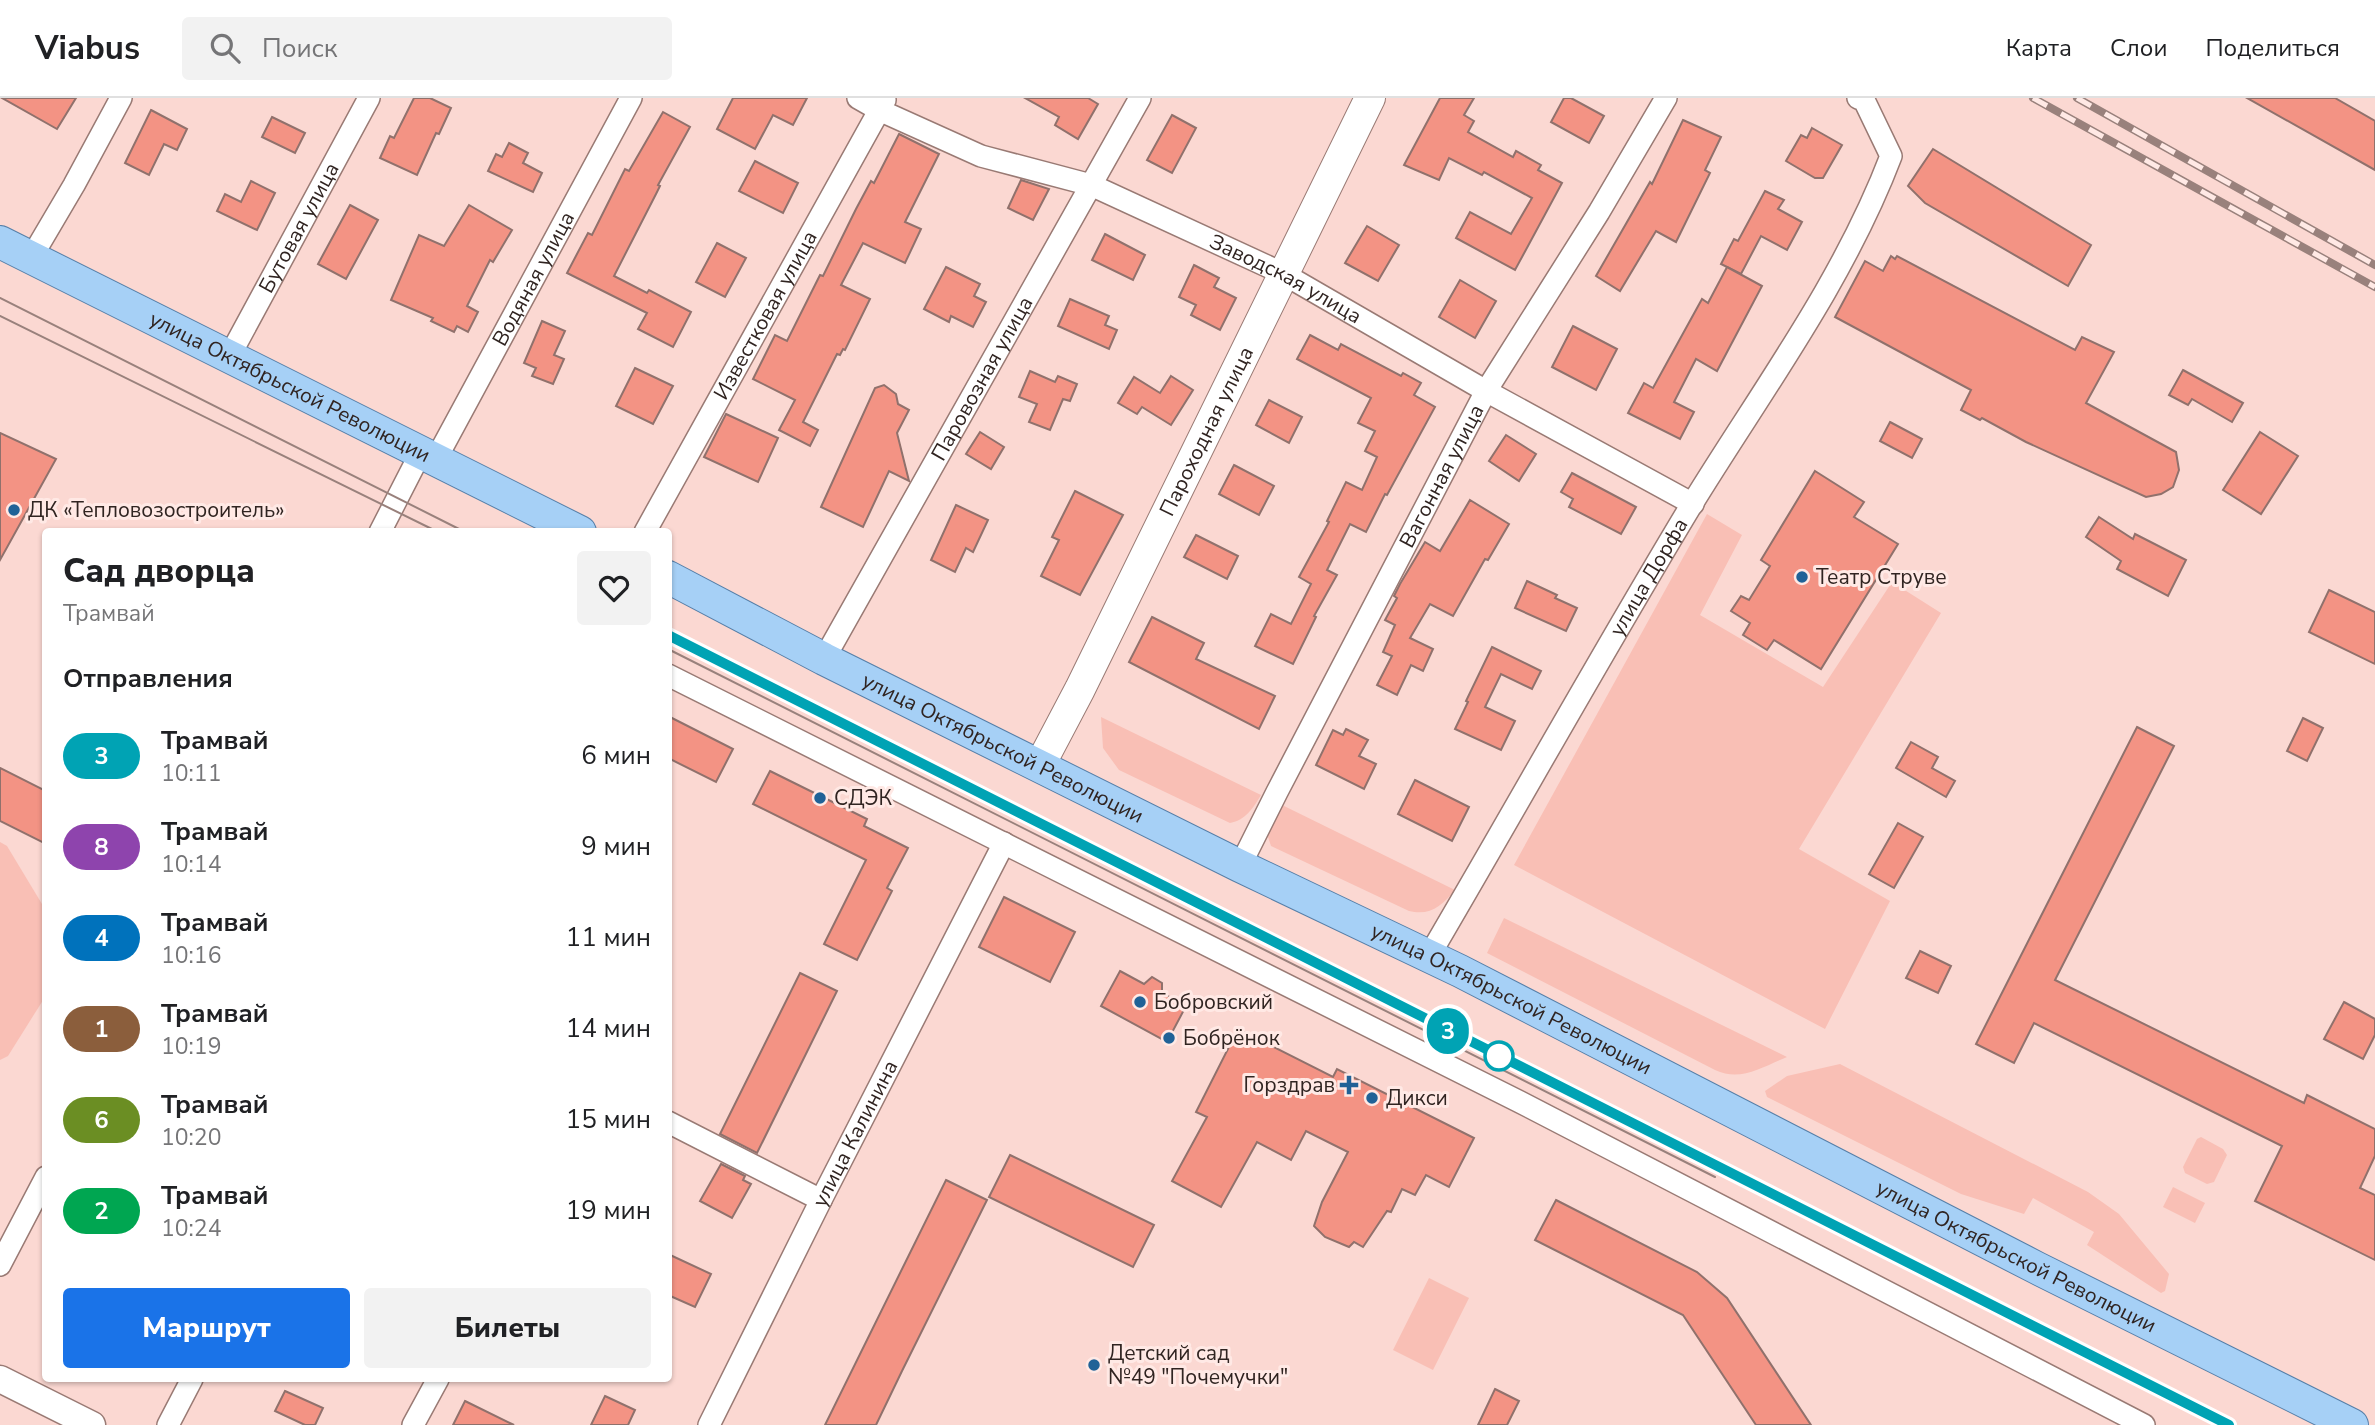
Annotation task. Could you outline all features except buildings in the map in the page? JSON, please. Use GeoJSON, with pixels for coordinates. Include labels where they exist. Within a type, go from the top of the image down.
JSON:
{"type":"FeatureCollection","features":[{"type":"Feature","properties":{"kind":"main road","name":"Пароходная улица"},"geometry":{"type":"LineString","coordinates":[[1040,765],[1086,677],[1370,98]]}},
{"type":"Feature","properties":{"kind":"main road","name":"улица Октябрьской Революции"},"geometry":{"type":"LineString","coordinates":[[0,242],[572,528]]}},
{"type":"Feature","properties":{"kind":"main road","name":"улица Октябрьской Революции"},"geometry":{"type":"LineString","coordinates":[[672,580],[824,659],[1240,866],[1429,956],[2049,1274],[2352,1425]]}},
{"type":"Feature","properties":{"kind":"street"},"geometry":{"type":"LineString","coordinates":[[31,258],[121,98]]}},
{"type":"Feature","properties":{"kind":"street","name":"Бутовая улица"},"geometry":{"type":"LineString","coordinates":[[229,357],[369,98]]}},
{"type":"Feature","properties":{"kind":"street","name":"Водяная улица"},"geometry":{"type":"LineString","coordinates":[[384,528],[429,456],[631,98]]}},
{"type":"Feature","properties":{"kind":"street","name":"Заводская улица"},"geometry":{"type":"LineString","coordinates":[[858,98],[883,104],[981,156],[1091,185],[1282,273],[1486,391],[1693,503]]}},
{"type":"Feature","properties":{"kind":"street","name":"Паровозная улица"},"geometry":{"type":"LineString","coordinates":[[824,659],[1140,98]]}},
{"type":"Feature","properties":{"kind":"street","name":"Вагонная улица"},"geometry":{"type":"LineString","coordinates":[[1240,866],[1486,391],[1599,212],[1666,98]]}},
{"type":"Feature","properties":{"kind":"street","name":"улица Дорфа"},"geometry":{"type":"LineString","coordinates":[[1429,956],[1693,503],[1802,333],[1873,202],[1891,156],[1864,100],[1858,98]]}},
{"type":"Feature","properties":{"kind":"street","name":"Известковая улица"},"geometry":{"type":"LineString","coordinates":[[647,528],[883,104]]}},
{"type":"Feature","properties":{"kind":"street"},"geometry":{"type":"LineString","coordinates":[[672,677],[1520,1102],[2144,1425]]}},
{"type":"Feature","properties":{"kind":"street","name":"улица Калинина"},"geometry":{"type":"LineString","coordinates":[[709,1425],[1004,843]]}},
{"type":"Feature","properties":{"kind":"street"},"geometry":{"type":"LineString","coordinates":[[672,1124],[821,1200]]}},
{"type":"Feature","properties":{"kind":"street"},"geometry":{"type":"LineString","coordinates":[[0,1265],[42,1185]]}},
{"type":"Feature","properties":{"kind":"street"},"geometry":{"type":"LineString","coordinates":[[0,1379],[92,1425]]}},
{"type":"Feature","properties":{"kind":"street"},"geometry":{"type":"LineString","coordinates":[[168,1425],[190,1382]]}},
{"type":"Feature","properties":{"kind":"street"},"geometry":{"type":"LineString","coordinates":[[413,1425],[436,1382]]}},
{"type":"Feature","properties":{"kind":"shaded area"},"geometry":{"type":"Polygon","coordinates":[[[1707,514],[1742,535],[1700,615],[1823,687],[1892,582],[1941,613],[1799,849],[1890,901],[1825,1029],[1514,865],[1707,514]]]}},
{"type":"Feature","properties":{"kind":"shaded area"},"geometry":{"type":"Polygon","coordinates":[[[1101,717],[1261,795],[1245,816],[1230,823],[1119,770],[1103,748],[1101,717]]]}},
{"type":"Feature","properties":{"kind":"shaded area"},"geometry":{"type":"Polygon","coordinates":[[[1280,804],[1455,890],[1445,901],[1429,911],[1409,911],[1271,846],[1266,831],[1280,804]]]}},
{"type":"Feature","properties":{"kind":"shaded area"},"geometry":{"type":"Polygon","coordinates":[[[0,842],[7,846],[42,904],[42,1002],[8,1056],[0,1060],[0,842]]]}},
{"type":"Feature","properties":{"kind":"shaded area"},"geometry":{"type":"Polygon","coordinates":[[[1504,918],[1787,1057],[1743,1074],[1715,1070],[1487,953],[1504,918]]]}},
{"type":"Feature","properties":{"kind":"shaded area"},"geometry":{"type":"Polygon","coordinates":[[[1840,1064],[2088,1192],[2119,1214],[2169,1274],[2165,1291],[2161,1293],[2087,1245],[2094,1232],[2033,1198],[2024,1214],[1961,1194],[1767,1097],[1765,1091],[1787,1076],[1840,1064]]]}},
{"type":"Feature","properties":{"kind":"shaded area"},"geometry":{"type":"Polygon","coordinates":[[[2201,1137],[2223,1149],[2227,1155],[2214,1182],[2207,1184],[2185,1173],[2183,1167],[2197,1139],[2201,1137]]]}},
{"type":"Feature","properties":{"kind":"shaded area"},"geometry":{"type":"Polygon","coordinates":[[[2173,1187],[2205,1203],[2195,1223],[2163,1207],[2173,1187]]]}},
{"type":"Feature","properties":{"kind":"shaded area"},"geometry":{"type":"Polygon","coordinates":[[[1429,1278],[1469,1298],[1433,1370],[1393,1350],[1429,1278]]]}},
{"type":"Feature","properties":{"kind":"tram line"},"geometry":{"type":"LineString","coordinates":[[0,298],[457,528]]}},
{"type":"Feature","properties":{"kind":"tram line"},"geometry":{"type":"LineString","coordinates":[[0,316],[430,528]]}},
{"type":"Feature","properties":{"kind":"tram line"},"geometry":{"type":"LineString","coordinates":[[672,637],[2229,1425]]}},
{"type":"Feature","properties":{"kind":"tram line","name":"3"},"geometry":{"type":"LineString","coordinates":[[672,637],[2229,1425]]}},
{"type":"Feature","properties":{"kind":"tram line"},"geometry":{"type":"LineString","coordinates":[[672,651],[1715,1177]]}},
{"type":"Feature","properties":{"kind":"railway"},"geometry":{"type":"LineString","coordinates":[[2033,98],[2375,287]]}},
{"type":"Feature","properties":{"kind":"railway"},"geometry":{"type":"LineString","coordinates":[[2077,98],[2375,265]]}},
{"type":"Feature","properties":{"kind":"place","name":"ДК «Тепловозостроитель»"},"geometry":{"type":"Point","coordinates":[14,510]}},
{"type":"Feature","properties":{"kind":"place","name":"Театр Струве"},"geometry":{"type":"Point","coordinates":[1802,577]}},
{"type":"Feature","properties":{"kind":"place","name":"СДЭК"},"geometry":{"type":"Point","coordinates":[820,798]}},
{"type":"Feature","properties":{"kind":"place","name":"Бобровский"},"geometry":{"type":"Point","coordinates":[1140,1002]}},
{"type":"Feature","properties":{"kind":"place","name":"Бобрёнок"},"geometry":{"type":"Point","coordinates":[1169,1038]}},
{"type":"Feature","properties":{"kind":"place","name":"Горздрав"},"geometry":{"type":"Point","coordinates":[1349,1085]}},
{"type":"Feature","properties":{"kind":"place","name":"Дикси"},"geometry":{"type":"Point","coordinates":[1372,1098]}},
{"type":"Feature","properties":{"kind":"place","name":"Детский сад №49 \"Почемучки\""},"geometry":{"type":"Point","coordinates":[1094,1365]}}]}
